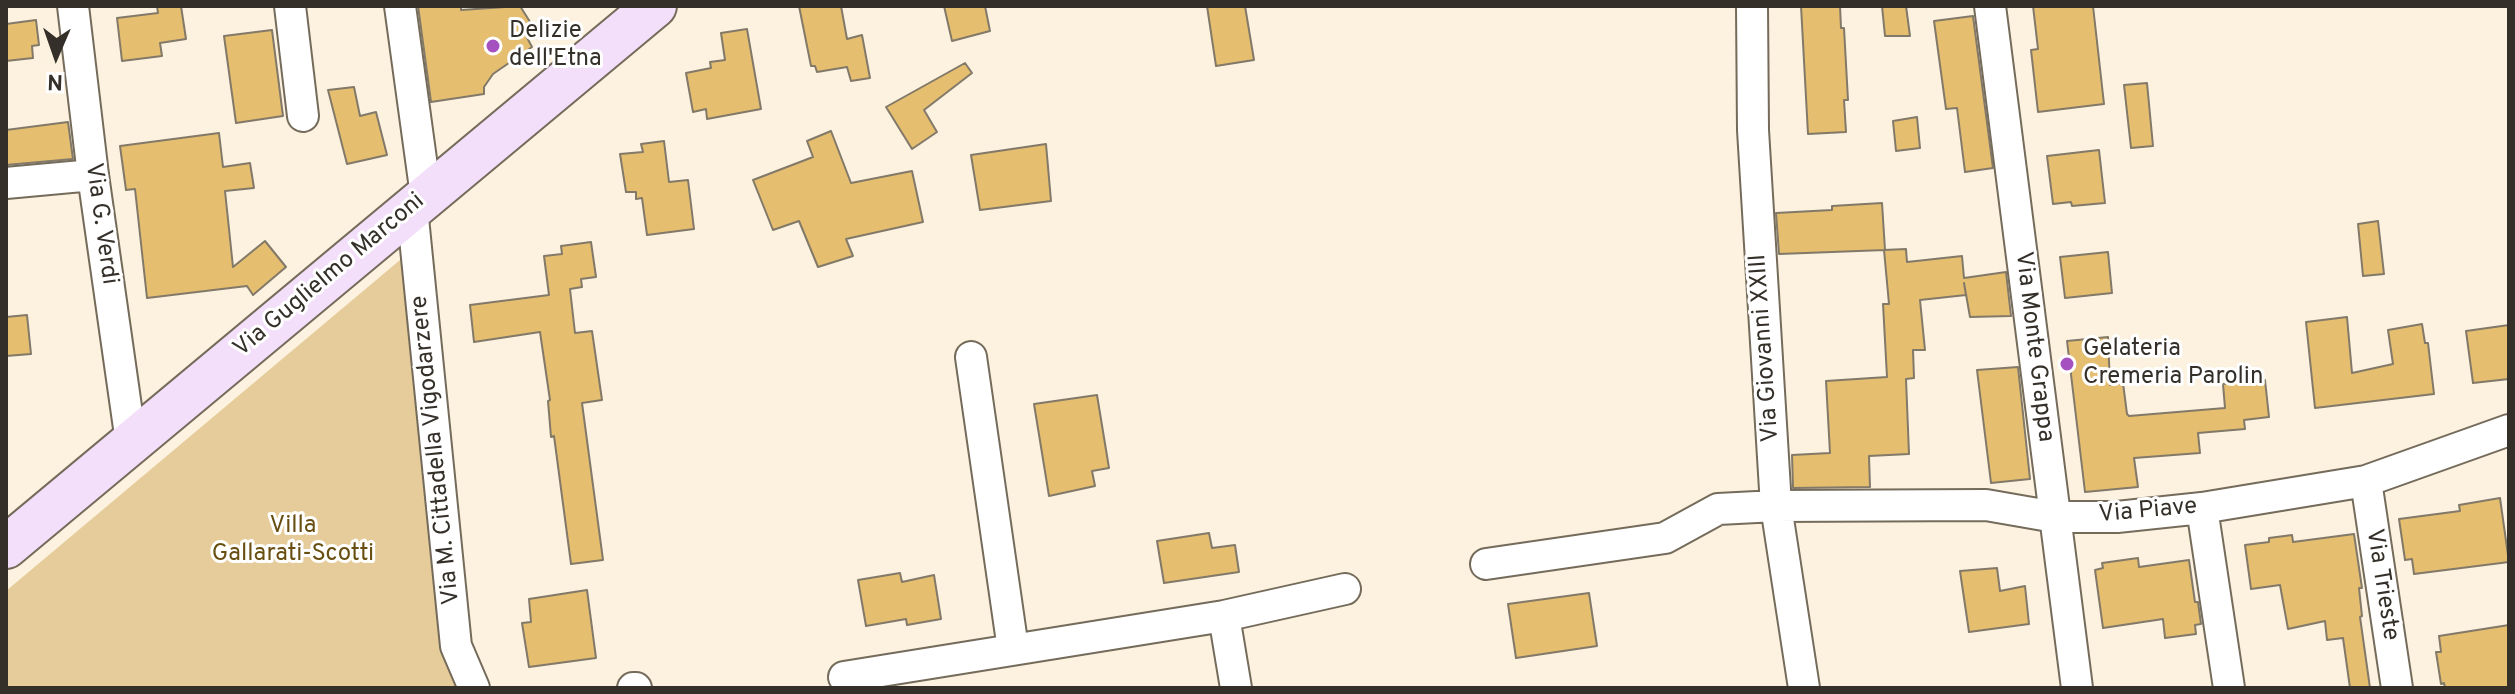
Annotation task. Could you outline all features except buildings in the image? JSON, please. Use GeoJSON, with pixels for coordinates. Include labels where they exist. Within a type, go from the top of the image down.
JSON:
{"type":"FeatureCollection","features":[{"type":"Feature","properties":{"kind":"street","name":"Via G. Verdi"},"geometry":{"type":"LineString","coordinates":[[73,6],[93,175],[131,442]]}},
{"type":"Feature","properties":{"kind":"street"},"geometry":{"type":"LineString","coordinates":[[290,6],[303,116]]}},
{"type":"Feature","properties":{"kind":"street","name":"Via M. Cittadella Vigodarzere"},"geometry":{"type":"LineString","coordinates":[[400,6],[456,646],[474,688]]}},
{"type":"Feature","properties":{"kind":"street","name":"Via Guglielmo Marconi"},"geometry":{"type":"LineString","coordinates":[[6,547],[655,6]]}},
{"type":"Feature","properties":{"kind":"street","name":"Via Giovanni XXIII"},"geometry":{"type":"LineString","coordinates":[[1752,6],[1753,130],[1776,506],[1804,688]]}},
{"type":"Feature","properties":{"kind":"street","name":"Via Monte Grappa"},"geometry":{"type":"LineString","coordinates":[[1990,6],[2077,688]]}},
{"type":"Feature","properties":{"kind":"street"},"geometry":{"type":"LineString","coordinates":[[6,183],[93,175]]}},
{"type":"Feature","properties":{"kind":"street"},"geometry":{"type":"LineString","coordinates":[[971,357],[1013,649]]}},
{"type":"Feature","properties":{"kind":"street","name":"Via Piave"},"geometry":{"type":"LineString","coordinates":[[1486,564],[1665,538],[1718,509],[1986,505],[2055,517],[2117,517],[2202,508],[2366,481],[2509,430]]}},
{"type":"Feature","properties":{"kind":"street","name":"Via Trieste"},"geometry":{"type":"LineString","coordinates":[[2366,481],[2397,688]]}},
{"type":"Feature","properties":{"kind":"street"},"geometry":{"type":"LineString","coordinates":[[2202,508],[2229,688]]}},
{"type":"Feature","properties":{"kind":"street"},"geometry":{"type":"LineString","coordinates":[[844,677],[1224,616],[1345,589]]}},
{"type":"Feature","properties":{"kind":"street"},"geometry":{"type":"LineString","coordinates":[[1224,616],[1236,688]]}},
{"type":"Feature","properties":{"kind":"green space","name":"Villa Gallarati-Scotti"},"geometry":{"type":"Polygon","coordinates":[[[406,255],[459,688],[6,688],[6,591],[406,255]]]}},
{"type":"Feature","properties":{"kind":"place","name":"Delizie dell'Etna"},"geometry":{"type":"Point","coordinates":[493,46]}},
{"type":"Feature","properties":{"kind":"place","name":"Gelateria Cremeria Parolin"},"geometry":{"type":"Point","coordinates":[2067,364]}}]}
